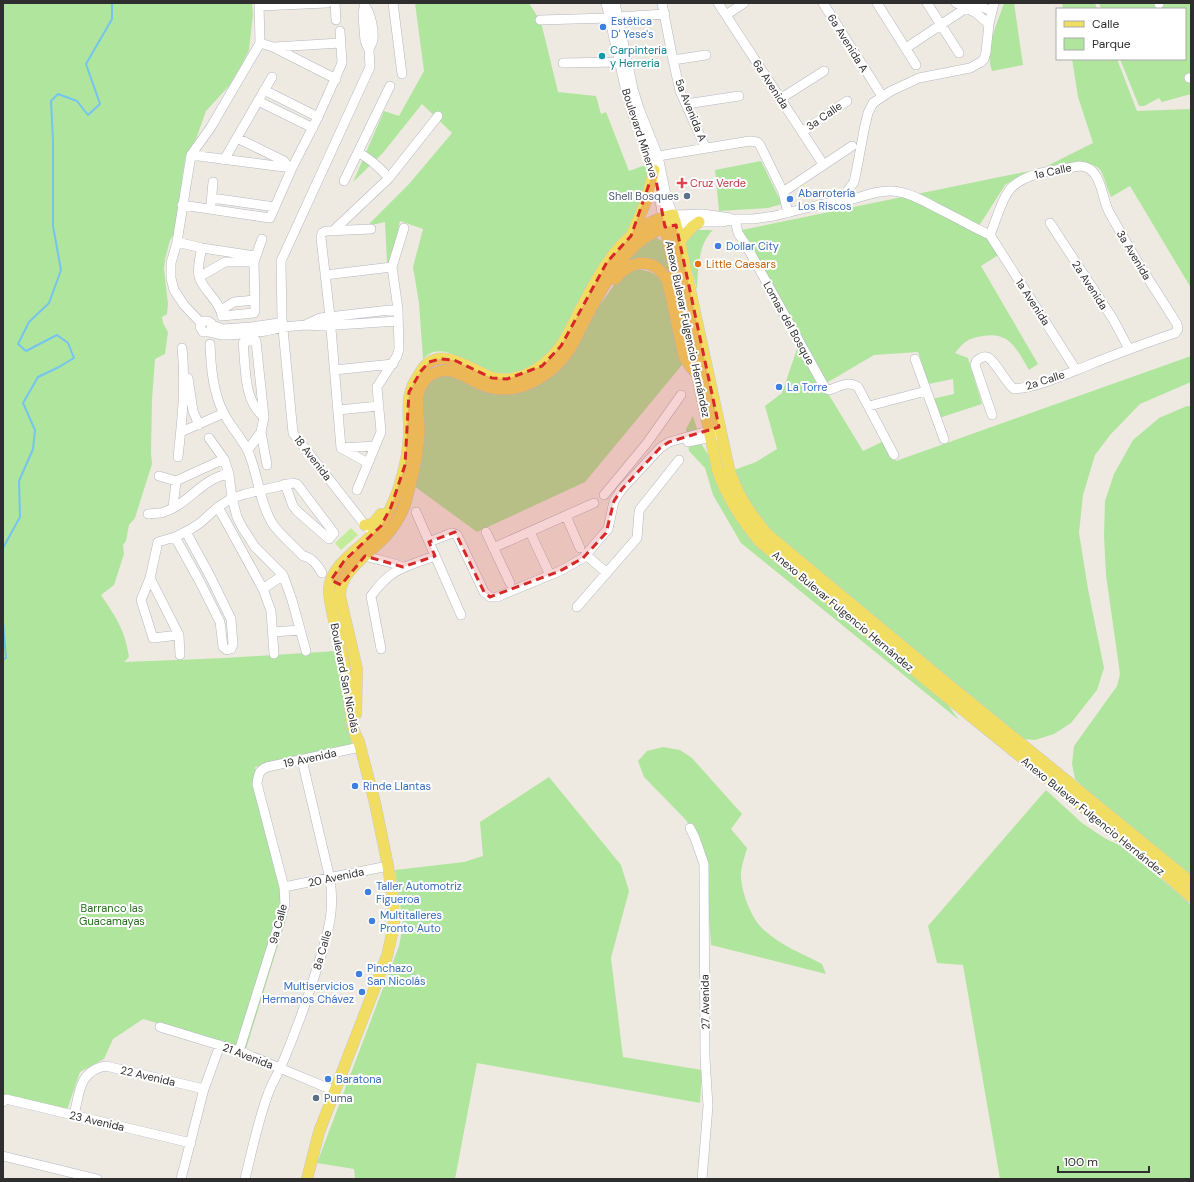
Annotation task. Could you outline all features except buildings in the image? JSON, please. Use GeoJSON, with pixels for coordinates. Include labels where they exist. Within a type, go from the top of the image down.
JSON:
{"type":"FeatureCollection","features":[{"type":"Feature","properties":{"kind":"main road"},"geometry":{"type":"LineString","coordinates":[[631,236],[646,201],[654,170]]}},
{"type":"Feature","properties":{"kind":"main road"},"geometry":{"type":"LineString","coordinates":[[336,582],[344,561],[375,533],[384,519],[397,490],[405,465],[409,438],[409,392],[421,371],[429,362],[440,359],[454,360],[492,378],[507,379],[532,372],[542,366],[561,346],[607,262],[619,248],[631,236],[647,224],[670,221]]}},
{"type":"Feature","properties":{"kind":"main road"},"geometry":{"type":"LineString","coordinates":[[336,582],[391,530],[404,508],[418,448],[420,431],[418,400],[420,388],[425,380],[434,373],[444,370],[454,372],[480,384],[496,389],[508,390],[522,386],[544,376],[563,359],[611,273],[642,238],[670,221]]}},
{"type":"Feature","properties":{"kind":"main road","name":"Anexo Bulevar Fulgencio Hernández"},"geometry":{"type":"LineString","coordinates":[[670,221],[680,241],[715,433],[718,472],[725,491],[738,515],[759,541],[936,688],[1169,877],[1191,897]]}},
{"type":"Feature","properties":{"kind":"main road","name":"Anexo Bulevar Fulgencio Hernández"},"geometry":{"type":"LineString","coordinates":[[670,221],[698,375],[715,433],[728,469],[735,487],[747,509],[767,534],[1191,882]]}},
{"type":"Feature","properties":{"kind":"main road"},"geometry":{"type":"LineString","coordinates":[[680,241],[687,232],[699,222]]}},
{"type":"Feature","properties":{"kind":"main road"},"geometry":{"type":"LineString","coordinates":[[588,315],[600,302],[610,285],[623,270],[635,264],[642,263],[655,267],[665,276],[668,282],[684,356],[698,375]]}},
{"type":"Feature","properties":{"kind":"main road"},"geometry":{"type":"LineString","coordinates":[[365,525],[370,525],[375,522],[386,505],[393,490],[409,438]]}},
{"type":"Feature","properties":{"kind":"main road"},"geometry":{"type":"LineString","coordinates":[[366,554],[377,540],[375,533]]}},
{"type":"Feature","properties":{"kind":"main road","name":"Boulevard San Nicolás"},"geometry":{"type":"LineString","coordinates":[[307,1179],[319,1132],[387,956],[394,925],[393,900],[388,866],[375,803],[359,744],[360,734],[356,714],[356,669],[340,596],[340,589],[336,582]]}},
{"type":"Feature","properties":{"kind":"street"},"geometry":{"type":"LineString","coordinates":[[327,3],[259,4],[260,43],[211,127],[191,155],[177,242],[170,270],[174,290],[184,305],[201,322],[201,330],[205,332],[210,328],[221,335],[266,331],[283,323],[306,325],[320,318],[330,321],[398,321]]}},
{"type":"Feature","properties":{"kind":"street"},"geometry":{"type":"LineString","coordinates":[[334,3],[336,20]]}},
{"type":"Feature","properties":{"kind":"street"},"geometry":{"type":"LineString","coordinates":[[393,3],[402,74]]}},
{"type":"Feature","properties":{"kind":"street","name":"Boulevard Minerva"},"geometry":{"type":"LineString","coordinates":[[606,3],[613,17],[638,104],[658,156],[670,221]]}},
{"type":"Feature","properties":{"kind":"street","name":"Boulevard Minerva"},"geometry":{"type":"LineString","coordinates":[[615,3],[613,17],[619,62],[626,91],[632,113],[654,170],[670,221]]}},
{"type":"Feature","properties":{"kind":"street","name":"5a Avenida A"},"geometry":{"type":"LineString","coordinates":[[662,3],[680,91],[705,147]]}},
{"type":"Feature","properties":{"kind":"street","name":"6a Avenida"},"geometry":{"type":"LineString","coordinates":[[718,3],[823,164]]}},
{"type":"Feature","properties":{"kind":"street"},"geometry":{"type":"LineString","coordinates":[[726,15],[744,3]]}},
{"type":"Feature","properties":{"kind":"street","name":"6a Avenida A"},"geometry":{"type":"LineString","coordinates":[[823,3],[882,96]]}},
{"type":"Feature","properties":{"kind":"street"},"geometry":{"type":"LineString","coordinates":[[877,3],[916,65]]}},
{"type":"Feature","properties":{"kind":"street"},"geometry":{"type":"LineString","coordinates":[[927,3],[959,52]]}},
{"type":"Feature","properties":{"kind":"street"},"geometry":{"type":"LineString","coordinates":[[956,3],[968,6],[989,24]]}},
{"type":"Feature","properties":{"kind":"street"},"geometry":{"type":"LineString","coordinates":[[670,221],[723,222],[736,219],[764,218],[816,206],[843,197],[854,182],[868,113],[873,103],[891,91],[919,78],[963,70],[978,64],[984,59],[992,7],[974,3]]}},
{"type":"Feature","properties":{"kind":"street","name":"18 Avenida"},"geometry":{"type":"LineString","coordinates":[[365,4],[370,13],[373,40],[369,50],[370,67],[282,261],[283,323],[293,434],[365,525],[375,533]]}},
{"type":"Feature","properties":{"kind":"street"},"geometry":{"type":"LineString","coordinates":[[906,48],[968,6]]}},
{"type":"Feature","properties":{"kind":"street"},"geometry":{"type":"LineString","coordinates":[[540,20],[664,14]]}},
{"type":"Feature","properties":{"kind":"street"},"geometry":{"type":"LineString","coordinates":[[182,205],[268,218],[275,207],[290,168],[313,128],[336,79],[342,63],[340,30]]}},
{"type":"Feature","properties":{"kind":"street"},"geometry":{"type":"LineString","coordinates":[[260,43],[273,47],[336,79]]}},
{"type":"Feature","properties":{"kind":"street"},"geometry":{"type":"LineString","coordinates":[[273,47],[340,43]]}},
{"type":"Feature","properties":{"kind":"street"},"geometry":{"type":"LineString","coordinates":[[673,60],[706,55]]}},
{"type":"Feature","properties":{"kind":"street"},"geometry":{"type":"LineString","coordinates":[[563,63],[619,62]]}},
{"type":"Feature","properties":{"kind":"street"},"geometry":{"type":"LineString","coordinates":[[780,99],[824,70]]}},
{"type":"Feature","properties":{"kind":"street"},"geometry":{"type":"LineString","coordinates":[[224,160],[272,77]]}},
{"type":"Feature","properties":{"kind":"street","name":"6a Avenida A"},"geometry":{"type":"LineString","coordinates":[[873,83],[871,96],[873,103]]}},
{"type":"Feature","properties":{"kind":"street"},"geometry":{"type":"LineString","coordinates":[[344,181],[359,153],[390,86]]}},
{"type":"Feature","properties":{"kind":"street"},"geometry":{"type":"LineString","coordinates":[[264,90],[318,117]]}},
{"type":"Feature","properties":{"kind":"street"},"geometry":{"type":"LineString","coordinates":[[686,104],[739,96]]}},
{"type":"Feature","properties":{"kind":"street","name":"3a Calle"},"geometry":{"type":"LineString","coordinates":[[802,132],[847,100]]}},
{"type":"Feature","properties":{"kind":"street"},"geometry":{"type":"LineString","coordinates":[[258,101],[313,128]]}},
{"type":"Feature","properties":{"kind":"street"},"geometry":{"type":"LineString","coordinates":[[334,230],[389,178],[438,116]]}},
{"type":"Feature","properties":{"kind":"street"},"geometry":{"type":"LineString","coordinates":[[237,138],[284,161],[290,168]]}},
{"type":"Feature","properties":{"kind":"street"},"geometry":{"type":"LineString","coordinates":[[658,156],[705,147],[750,141],[757,142],[760,145],[782,192],[788,213]]}},
{"type":"Feature","properties":{"kind":"street"},"geometry":{"type":"LineString","coordinates":[[782,192],[852,146]]}},
{"type":"Feature","properties":{"kind":"street"},"geometry":{"type":"LineString","coordinates":[[359,153],[369,158],[389,178]]}},
{"type":"Feature","properties":{"kind":"street"},"geometry":{"type":"LineString","coordinates":[[191,155],[290,168]]}},
{"type":"Feature","properties":{"kind":"street","name":"1a Calle"},"geometry":{"type":"LineString","coordinates":[[990,235],[1007,193],[1012,187],[1029,176],[1086,166],[1091,169],[1097,178]]}},
{"type":"Feature","properties":{"kind":"street","name":"3a Avenida"},"geometry":{"type":"LineString","coordinates":[[1097,178],[1109,212],[1137,261],[1177,324],[1178,329]]}},
{"type":"Feature","properties":{"kind":"street"},"geometry":{"type":"LineString","coordinates":[[210,210],[213,182]]}},
{"type":"Feature","properties":{"kind":"street"},"geometry":{"type":"LineString","coordinates":[[816,206],[845,202],[877,192],[892,191],[904,193],[921,199],[990,235]]}},
{"type":"Feature","properties":{"kind":"street"},"geometry":{"type":"LineString","coordinates":[[212,198],[275,207]]}},
{"type":"Feature","properties":{"kind":"street"},"geometry":{"type":"LineString","coordinates":[[670,221],[702,214],[724,216],[736,219]]}},
{"type":"Feature","properties":{"kind":"street","name":"Lomas del Bosque"},"geometry":{"type":"LineString","coordinates":[[736,219],[738,233],[825,388],[829,390],[847,383],[853,383],[858,386],[894,456]]}},
{"type":"Feature","properties":{"kind":"street","name":"2a Avenida"},"geometry":{"type":"LineString","coordinates":[[1050,223],[1113,319],[1129,349]]}},
{"type":"Feature","properties":{"kind":"street"},"geometry":{"type":"LineString","coordinates":[[356,490],[381,432],[378,386],[398,356],[398,309],[392,267],[404,228]]}},
{"type":"Feature","properties":{"kind":"street"},"geometry":{"type":"LineString","coordinates":[[341,448],[321,238],[322,233],[326,231],[371,229]]}},
{"type":"Feature","properties":{"kind":"street","name":"1a Avenida"},"geometry":{"type":"LineString","coordinates":[[990,235],[1076,370]]}},
{"type":"Feature","properties":{"kind":"street"},"geometry":{"type":"LineString","coordinates":[[202,248],[199,264],[199,277],[221,310],[222,316],[254,313],[255,259],[262,239]]}},
{"type":"Feature","properties":{"kind":"street"},"geometry":{"type":"LineString","coordinates":[[177,242],[255,259]]}},
{"type":"Feature","properties":{"kind":"street"},"geometry":{"type":"LineString","coordinates":[[199,277],[224,263],[255,259]]}},
{"type":"Feature","properties":{"kind":"street"},"geometry":{"type":"LineString","coordinates":[[325,275],[392,267]]}},
{"type":"Feature","properties":{"kind":"street"},"geometry":{"type":"LineString","coordinates":[[221,310],[234,302],[255,300]]}},
{"type":"Feature","properties":{"kind":"street"},"geometry":{"type":"LineString","coordinates":[[330,321],[398,309]]}},
{"type":"Feature","properties":{"kind":"street","name":"2a Calle"},"geometry":{"type":"LineString","coordinates":[[992,415],[975,365],[976,362],[984,356],[987,356],[992,360],[1009,385],[1014,389],[1020,389],[1044,382],[1175,333],[1178,329]]}},
{"type":"Feature","properties":{"kind":"street"},"geometry":{"type":"LineString","coordinates":[[264,417],[255,409],[249,396],[244,342],[256,340],[264,417],[261,432],[267,465]]}},
{"type":"Feature","properties":{"kind":"street"},"geometry":{"type":"LineString","coordinates":[[210,344],[214,384],[224,413],[248,450],[266,510],[272,523],[303,556],[304,561],[314,570],[336,582]]}},
{"type":"Feature","properties":{"kind":"street"},"geometry":{"type":"LineString","coordinates":[[178,457],[181,432],[184,370],[182,348]]}},
{"type":"Feature","properties":{"kind":"street"},"geometry":{"type":"LineString","coordinates":[[915,359],[944,439]]}},
{"type":"Feature","properties":{"kind":"street"},"geometry":{"type":"LineString","coordinates":[[334,370],[393,364]]}},
{"type":"Feature","properties":{"kind":"street"},"geometry":{"type":"LineString","coordinates":[[184,370],[187,376],[193,411],[199,425]]}},
{"type":"Feature","properties":{"kind":"street"},"geometry":{"type":"LineString","coordinates":[[868,406],[926,391]]}},
{"type":"Feature","properties":{"kind":"street"},"geometry":{"type":"LineString","coordinates":[[604,495],[647,443],[681,395]]}},
{"type":"Feature","properties":{"kind":"street"},"geometry":{"type":"LineString","coordinates":[[338,410],[379,406]]}},
{"type":"Feature","properties":{"kind":"street"},"geometry":{"type":"LineString","coordinates":[[181,432],[224,413]]}},
{"type":"Feature","properties":{"kind":"street"},"geometry":{"type":"LineString","coordinates":[[248,450],[261,432]]}},
{"type":"Feature","properties":{"kind":"street"},"geometry":{"type":"LineString","coordinates":[[429,542],[452,533],[457,535],[484,592],[490,597],[497,597],[579,561],[583,551],[608,529],[614,501],[626,485],[663,446],[669,442],[715,433]]}},
{"type":"Feature","properties":{"kind":"street"},"geometry":{"type":"LineString","coordinates":[[209,438],[224,459],[229,474],[232,498],[237,518],[248,538],[255,547],[283,575],[292,600],[306,651]]}},
{"type":"Feature","properties":{"kind":"street"},"geometry":{"type":"LineString","coordinates":[[341,448],[375,446]]}},
{"type":"Feature","properties":{"kind":"street"},"geometry":{"type":"LineString","coordinates":[[341,448],[368,462]]}},
{"type":"Feature","properties":{"kind":"street"},"geometry":{"type":"LineString","coordinates":[[159,476],[176,481],[224,459]]}},
{"type":"Feature","properties":{"kind":"street"},"geometry":{"type":"LineString","coordinates":[[577,607],[637,538],[640,509],[679,460]]}},
{"type":"Feature","properties":{"kind":"street"},"geometry":{"type":"LineString","coordinates":[[148,514],[164,513],[210,480],[221,475],[229,474]]}},
{"type":"Feature","properties":{"kind":"street"},"geometry":{"type":"LineString","coordinates":[[619,478],[626,485]]}},
{"type":"Feature","properties":{"kind":"street"},"geometry":{"type":"LineString","coordinates":[[173,508],[176,481]]}},
{"type":"Feature","properties":{"kind":"street"},"geometry":{"type":"LineString","coordinates":[[179,634],[152,638],[141,601],[150,578],[157,543],[186,532],[232,498],[260,490],[293,482],[297,484],[334,534],[329,539],[293,506],[285,484]]}},
{"type":"Feature","properties":{"kind":"street"},"geometry":{"type":"LineString","coordinates":[[493,548],[594,503]]}},
{"type":"Feature","properties":{"kind":"street"},"geometry":{"type":"LineString","coordinates":[[218,507],[262,589],[271,611],[274,654]]}},
{"type":"Feature","properties":{"kind":"street"},"geometry":{"type":"LineString","coordinates":[[416,512],[461,615]]}},
{"type":"Feature","properties":{"kind":"street"},"geometry":{"type":"LineString","coordinates":[[566,516],[583,551],[607,573]]}},
{"type":"Feature","properties":{"kind":"street"},"geometry":{"type":"LineString","coordinates":[[175,537],[220,622],[223,647],[227,650],[231,649],[233,644],[231,619],[186,532]]}},
{"type":"Feature","properties":{"kind":"street"},"geometry":{"type":"LineString","coordinates":[[486,532],[510,583]]}},
{"type":"Feature","properties":{"kind":"street"},"geometry":{"type":"LineString","coordinates":[[530,532],[550,575]]}},
{"type":"Feature","properties":{"kind":"street"},"geometry":{"type":"LineString","coordinates":[[366,554],[382,561],[389,561],[401,568]]}},
{"type":"Feature","properties":{"kind":"street"},"geometry":{"type":"LineString","coordinates":[[381,649],[371,596],[387,577],[401,568],[435,556]]}},
{"type":"Feature","properties":{"kind":"street"},"geometry":{"type":"LineString","coordinates":[[262,589],[283,575]]}},
{"type":"Feature","properties":{"kind":"street"},"geometry":{"type":"LineString","coordinates":[[200,582],[210,576]]}},
{"type":"Feature","properties":{"kind":"street"},"geometry":{"type":"LineString","coordinates":[[150,578],[179,634],[180,655]]}},
{"type":"Feature","properties":{"kind":"street"},"geometry":{"type":"LineString","coordinates":[[273,632],[300,630]]}},
{"type":"Feature","properties":{"kind":"street","name":"19 Avenida"},"geometry":{"type":"LineString","coordinates":[[260,771],[267,767],[302,760],[359,744]]}},
{"type":"Feature","properties":{"kind":"street","name":"8a Calle"},"geometry":{"type":"LineString","coordinates":[[245,1179],[268,1093],[280,1068],[307,999],[326,937],[332,910],[330,879],[302,760]]}},
{"type":"Feature","properties":{"kind":"street","name":"9a Calle"},"geometry":{"type":"LineString","coordinates":[[239,1051],[284,910],[285,898],[284,888],[257,784],[258,774],[260,771]]}},
{"type":"Feature","properties":{"kind":"street","name":"27 Avenida"},"geometry":{"type":"LineString","coordinates":[[690,828],[704,864],[706,1058],[708,1106],[702,1179]]}},
{"type":"Feature","properties":{"kind":"street","name":"20 Avenida"},"geometry":{"type":"LineString","coordinates":[[284,888],[388,866]]}},
{"type":"Feature","properties":{"kind":"street","name":"21 Avenida"},"geometry":{"type":"LineString","coordinates":[[160,1026],[239,1051],[335,1091]]}},
{"type":"Feature","properties":{"kind":"street"},"geometry":{"type":"LineString","coordinates":[[181,1179],[204,1089],[220,1045]]}},
{"type":"Feature","properties":{"kind":"street","name":"22 Avenida"},"geometry":{"type":"LineString","coordinates":[[74,1116],[82,1082],[92,1070],[100,1067],[106,1066],[204,1089]]}},
{"type":"Feature","properties":{"kind":"street","name":"23 Avenida"},"geometry":{"type":"LineString","coordinates":[[4,1101],[190,1143]]}},
{"type":"Feature","properties":{"kind":"street"},"geometry":{"type":"LineString","coordinates":[[3,1156],[97,1179]]}},
{"type":"Feature","properties":{"kind":"highlighted area"},"geometry":{"type":"Polygon","coordinates":[[[654,170],[665,227],[676,225],[719,427],[669,442],[660,448],[622,489],[614,501],[606,533],[583,558],[560,571],[490,597],[484,592],[455,532],[429,542],[435,556],[403,567],[365,556],[341,585],[331,580],[344,561],[381,526],[391,507],[405,465],[409,392],[421,371],[429,362],[440,359],[454,360],[492,378],[507,379],[542,366],[561,346],[607,262],[631,236],[654,170]]]}},
{"type":"Feature","properties":{"kind":"green space","name":"Barranco las Guacamayas"},"geometry":{"type":"Polygon","coordinates":[[[3,3],[252,3],[253,14],[249,50],[229,86],[206,111],[196,139],[186,155],[182,178],[180,226],[170,240],[164,269],[168,304],[167,314],[162,317],[163,323],[168,332],[165,354],[155,359],[152,400],[152,464],[135,518],[129,525],[126,541],[123,545],[124,554],[114,585],[101,595],[115,617],[125,639],[129,657],[124,662],[225,658],[336,651],[352,744],[255,767],[286,897],[287,916],[246,1049],[143,1019],[113,1039],[104,1059],[80,1072],[67,1110],[3,1097],[3,3]]]}},
{"type":"Feature","properties":{"kind":"green space"},"geometry":{"type":"Polygon","coordinates":[[[415,3],[529,3],[541,22],[558,92],[596,96],[601,114],[606,112],[629,171],[648,164],[649,171],[644,196],[629,232],[562,337],[549,354],[528,370],[501,376],[447,352],[434,352],[423,359],[419,303],[413,267],[423,229],[400,221],[391,262],[387,262],[385,222],[367,226],[409,184],[452,133],[422,104],[382,154],[353,182],[384,111],[399,116],[424,71],[415,3]]]}},
{"type":"Feature","properties":{"kind":"green space"},"geometry":{"type":"Polygon","coordinates":[[[1004,3],[1014,3],[1023,65],[992,71],[990,62],[990,45],[1004,3]]]}},
{"type":"Feature","properties":{"kind":"green space"},"geometry":{"type":"Polygon","coordinates":[[[1062,3],[1095,3],[1097,8],[1063,8],[1062,3]]]}},
{"type":"Feature","properties":{"kind":"green space"},"geometry":{"type":"Polygon","coordinates":[[[1099,3],[1190,3],[1191,94],[1162,102],[1159,98],[1144,106],[1139,106],[1120,60],[1186,60],[1186,8],[1101,8],[1099,3]]]}},
{"type":"Feature","properties":{"kind":"green space"},"geometry":{"type":"Polygon","coordinates":[[[1072,60],[1117,60],[1137,111],[1191,109],[1191,288],[1130,186],[1111,197],[1101,171],[1097,167],[1084,163],[1047,166],[1093,143],[1078,97],[1072,60]]]}},
{"type":"Feature","properties":{"kind":"green space"},"geometry":{"type":"Polygon","coordinates":[[[761,161],[782,204],[768,208],[719,211],[715,170],[761,161]]]}},
{"type":"Feature","properties":{"kind":"green space"},"geometry":{"type":"Polygon","coordinates":[[[1029,171],[1005,185],[977,229],[1000,254],[981,266],[1038,364],[1029,370],[1012,344],[1000,336],[983,336],[967,341],[955,353],[968,358],[982,404],[939,418],[932,399],[954,394],[953,379],[929,384],[918,352],[874,355],[823,385],[863,451],[884,441],[896,461],[1191,356],[1191,382],[1140,404],[1111,434],[1095,455],[1083,495],[1079,533],[1088,589],[1104,668],[1097,690],[1071,723],[1054,734],[1035,740],[1023,739],[762,524],[745,499],[734,470],[756,462],[777,449],[765,406],[782,393],[799,343],[737,231],[1029,171]]]}},
{"type":"Feature","properties":{"kind":"green space"},"geometry":{"type":"Polygon","coordinates":[[[695,229],[713,230],[704,242],[700,258],[697,290],[685,243],[695,229]]]}},
{"type":"Feature","properties":{"kind":"green space"},"geometry":{"type":"Polygon","coordinates":[[[654,237],[663,241],[692,364],[670,283],[655,266],[622,269],[629,256],[654,237]]]}},
{"type":"Feature","properties":{"kind":"green space"},"geometry":{"type":"Polygon","coordinates":[[[637,269],[651,272],[662,282],[682,365],[585,482],[477,532],[414,486],[423,388],[437,376],[450,375],[481,391],[499,394],[516,393],[548,378],[566,364],[575,351],[595,312],[614,285],[624,274],[637,269]]]}},
{"type":"Feature","properties":{"kind":"green space"},"geometry":{"type":"Polygon","coordinates":[[[1187,406],[1191,406],[1191,878],[1100,803],[1075,779],[1072,764],[1074,746],[1117,686],[1120,674],[1106,575],[1104,536],[1105,501],[1114,474],[1133,440],[1159,418],[1187,406]]]}},
{"type":"Feature","properties":{"kind":"green space"},"geometry":{"type":"Polygon","coordinates":[[[693,416],[702,445],[711,459],[724,498],[943,698],[959,720],[741,543],[713,495],[705,468],[689,451],[686,429],[693,416]]]}},
{"type":"Feature","properties":{"kind":"green space"},"geometry":{"type":"Polygon","coordinates":[[[351,528],[358,535],[341,550],[335,543],[351,528]]]}},
{"type":"Feature","properties":{"kind":"green space"},"geometry":{"type":"Polygon","coordinates":[[[663,747],[680,750],[692,758],[742,814],[731,829],[747,848],[741,872],[742,887],[747,903],[759,925],[777,940],[822,964],[826,974],[711,945],[705,859],[697,834],[684,818],[644,777],[638,761],[647,751],[663,747]]]}},
{"type":"Feature","properties":{"kind":"green space"},"geometry":{"type":"Polygon","coordinates":[[[549,777],[621,865],[629,891],[611,958],[623,1057],[702,1070],[700,1103],[477,1063],[455,1179],[355,1179],[354,1169],[317,1163],[399,946],[403,925],[395,870],[464,862],[483,856],[480,822],[549,777]]]}},
{"type":"Feature","properties":{"kind":"green space"},"geometry":{"type":"Polygon","coordinates":[[[1046,790],[1082,823],[1106,839],[1122,846],[1191,905],[1191,1179],[1000,1179],[963,965],[937,963],[928,926],[1046,790]]]}},
{"type":"Feature","properties":{"kind":"waterway"},"geometry":{"type":"LineString","coordinates":[[3,548],[20,517],[19,481],[33,449],[35,430],[23,403],[38,377],[74,358],[68,343],[57,335],[26,351],[18,344],[29,322],[49,303],[61,270],[53,226],[53,141],[51,101],[58,94],[77,101],[88,115],[100,104],[86,64],[112,19],[112,3]]}},
{"type":"Feature","properties":{"kind":"waterway"},"geometry":{"type":"LineString","coordinates":[[3,622],[6,658],[3,660]]}},
{"type":"Feature","properties":{"kind":"place","name":"Estética D' Yese's"},"geometry":{"type":"Point","coordinates":[603,27]}},
{"type":"Feature","properties":{"kind":"place","name":"Carpinteria y Herreria"},"geometry":{"type":"Point","coordinates":[602,56]}},
{"type":"Feature","properties":{"kind":"place","name":"Cruz Verde"},"geometry":{"type":"Point","coordinates":[682,183]}},
{"type":"Feature","properties":{"kind":"place","name":"Shell Bosques"},"geometry":{"type":"Point","coordinates":[687,196]}},
{"type":"Feature","properties":{"kind":"place","name":"Abarrotería Los Riscos"},"geometry":{"type":"Point","coordinates":[790,199]}},
{"type":"Feature","properties":{"kind":"place","name":"Dollar City"},"geometry":{"type":"Point","coordinates":[718,246]}},
{"type":"Feature","properties":{"kind":"place","name":"Little Caesars"},"geometry":{"type":"Point","coordinates":[698,264]}},
{"type":"Feature","properties":{"kind":"place","name":"La Torre"},"geometry":{"type":"Point","coordinates":[779,387]}},
{"type":"Feature","properties":{"kind":"place","name":"Rinde Llantas"},"geometry":{"type":"Point","coordinates":[355,786]}},
{"type":"Feature","properties":{"kind":"place","name":"Taller Automotriz Figueroa"},"geometry":{"type":"Point","coordinates":[368,892]}},
{"type":"Feature","properties":{"kind":"place","name":"Multitalleres Pronto Auto"},"geometry":{"type":"Point","coordinates":[372,921]}},
{"type":"Feature","properties":{"kind":"place","name":"Pinchazo San Nicolás"},"geometry":{"type":"Point","coordinates":[359,974]}},
{"type":"Feature","properties":{"kind":"place","name":"Multiservicios Hermanos Chávez"},"geometry":{"type":"Point","coordinates":[362,992]}},
{"type":"Feature","properties":{"kind":"place","name":"Baratona"},"geometry":{"type":"Point","coordinates":[328,1079]}},
{"type":"Feature","properties":{"kind":"place","name":"Puma"},"geometry":{"type":"Point","coordinates":[316,1098]}}]}
